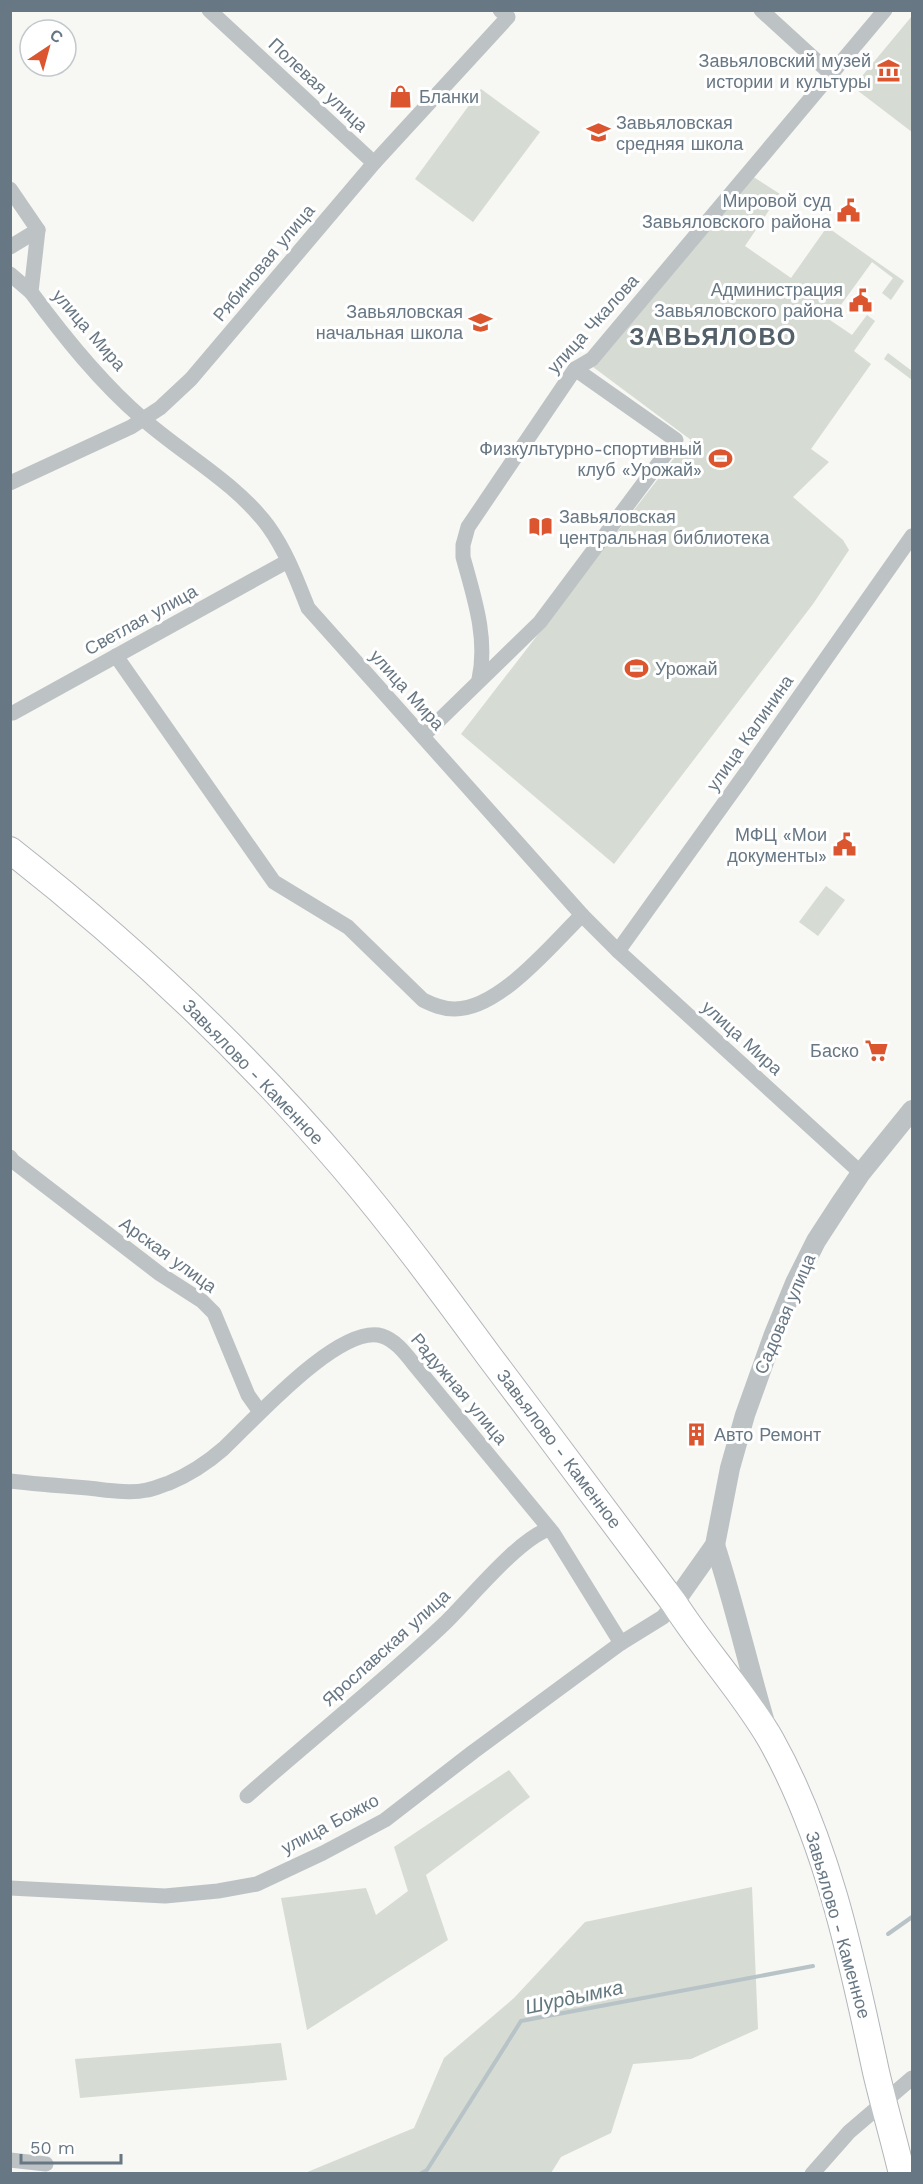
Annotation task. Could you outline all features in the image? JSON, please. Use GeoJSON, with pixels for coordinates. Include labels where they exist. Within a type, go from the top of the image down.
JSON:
{"type":"FeatureCollection","features":[{"type":"Feature","properties":{"kind":"main road","name":"Завьялово - Каменное"},"geometry":{"type":"LineString","coordinates":[[10,850],[73,900],[180,996],[274,1092],[343,1167],[424,1269],[674,1603],[770,1739],[799,1797],[818,1846],[843,1929],[902,2174]]}},
{"type":"Feature","properties":{"kind":"street","name":"Полевая улица"},"geometry":{"type":"LineString","coordinates":[[209,10],[374,163]]}},
{"type":"Feature","properties":{"kind":"street"},"geometry":{"type":"LineString","coordinates":[[761,10],[831,74]]}},
{"type":"Feature","properties":{"kind":"street","name":"улица Чкалова"},"geometry":{"type":"LineString","coordinates":[[479,679],[483,660],[481,631],[462,557],[468,527],[575,369],[592,359],[885,10]]}},
{"type":"Feature","properties":{"kind":"street","name":"Рябиновая улица"},"geometry":{"type":"LineString","coordinates":[[10,483],[131,427],[160,408],[191,379],[504,14]]}},
{"type":"Feature","properties":{"kind":"street"},"geometry":{"type":"LineString","coordinates":[[10,189],[38,230],[10,247]]}},
{"type":"Feature","properties":{"kind":"street","name":"улица Мира"},"geometry":{"type":"LineString","coordinates":[[38,230],[31,292],[72,346],[142,418],[238,494],[268,526],[288,561],[308,608],[582,915],[618,951],[861,1173]]}},
{"type":"Feature","properties":{"kind":"street"},"geometry":{"type":"LineString","coordinates":[[10,274],[31,292]]}},
{"type":"Feature","properties":{"kind":"street"},"geometry":{"type":"LineString","coordinates":[[423,736],[540,622],[676,440],[575,369]]}},
{"type":"Feature","properties":{"kind":"street","name":"улица Калинина"},"geometry":{"type":"LineString","coordinates":[[618,951],[912,536]]}},
{"type":"Feature","properties":{"kind":"street","name":"Светлая улица"},"geometry":{"type":"LineString","coordinates":[[13,713],[288,561]]}},
{"type":"Feature","properties":{"kind":"street"},"geometry":{"type":"LineString","coordinates":[[116,656],[274,882],[348,927],[423,1000],[437,1007],[454,1009],[482,1003],[502,990],[530,966],[582,915]]}},
{"type":"Feature","properties":{"kind":"street","name":"Садовая улица"},"geometry":{"type":"LineString","coordinates":[[715,1545],[730,1466],[745,1415],[795,1283],[816,1241],[861,1173],[912,1110]]}},
{"type":"Feature","properties":{"kind":"street","name":"Арская улица"},"geometry":{"type":"LineString","coordinates":[[12,1159],[160,1274],[202,1301],[214,1313],[248,1395],[260,1412]]}},
{"type":"Feature","properties":{"kind":"street","name":"Радужная улица"},"geometry":{"type":"LineString","coordinates":[[10,1480],[117,1491],[146,1490],[170,1482],[197,1468],[222,1449],[323,1357],[345,1342],[363,1335],[382,1336],[395,1343],[413,1362],[549,1529],[621,1643]]}},
{"type":"Feature","properties":{"kind":"street","name":"Ярославская улица"},"geometry":{"type":"LineString","coordinates":[[247,1796],[444,1624],[517,1550],[538,1532],[549,1529]]}},
{"type":"Feature","properties":{"kind":"street"},"geometry":{"type":"LineString","coordinates":[[674,1603],[715,1545]]}},
{"type":"Feature","properties":{"kind":"street"},"geometry":{"type":"LineString","coordinates":[[715,1545],[732,1598],[770,1739]]}},
{"type":"Feature","properties":{"kind":"street","name":"улица Божко"},"geometry":{"type":"LineString","coordinates":[[10,1888],[165,1896],[218,1891],[257,1884],[385,1820],[621,1643],[663,1617],[674,1603]]}},
{"type":"Feature","properties":{"kind":"street"},"geometry":{"type":"LineString","coordinates":[[812,2174],[849,2132],[911,2081]]}},
{"type":"Feature","properties":{"kind":"street"},"geometry":{"type":"LineString","coordinates":[[10,2160],[46,2164]]}},
{"type":"Feature","properties":{"kind":"shaded area"},"geometry":{"type":"Polygon","coordinates":[[[912,16],[912,132],[853,87],[912,16]]]}},
{"type":"Feature","properties":{"kind":"shaded area"},"geometry":{"type":"Polygon","coordinates":[[[481,89],[540,132],[473,222],[415,179],[481,89]]]}},
{"type":"Feature","properties":{"kind":"shaded area","name":"Урожай"},"geometry":{"type":"Polygon","coordinates":[[[752,176],[780,194],[745,246],[791,278],[827,227],[904,281],[891,300],[882,293],[893,278],[872,262],[830,320],[852,335],[867,315],[875,321],[854,351],[871,364],[811,449],[829,462],[793,497],[843,540],[849,550],[813,604],[614,864],[461,734],[678,453],[691,440],[593,367],[752,176]]]}},
{"type":"Feature","properties":{"kind":"shaded area"},"geometry":{"type":"Polygon","coordinates":[[[888,353],[912,371],[912,380],[884,359],[888,353]]]}},
{"type":"Feature","properties":{"kind":"shaded area"},"geometry":{"type":"Polygon","coordinates":[[[826,886],[845,900],[818,936],[799,922],[826,886]]]}},
{"type":"Feature","properties":{"kind":"shaded area"},"geometry":{"type":"Polygon","coordinates":[[[509,1770],[530,1797],[426,1875],[448,1940],[307,2030],[281,1898],[366,1888],[376,1915],[408,1891],[394,1847],[509,1770]]]}},
{"type":"Feature","properties":{"kind":"shaded area"},"geometry":{"type":"Polygon","coordinates":[[[752,1887],[758,2029],[691,2059],[633,2064],[611,2133],[561,2157],[551,2173],[305,2173],[414,2128],[444,2058],[514,1998],[585,1922],[752,1887]]]}},
{"type":"Feature","properties":{"kind":"shaded area"},"geometry":{"type":"Polygon","coordinates":[[[281,2043],[287,2080],[80,2098],[75,2059],[281,2043]]]}},
{"type":"Feature","properties":{"kind":"waterway","name":"Шурдымка"},"geometry":{"type":"LineString","coordinates":[[888,1934],[912,1917]]}},
{"type":"Feature","properties":{"kind":"waterway","name":"Шурдымка"},"geometry":{"type":"LineString","coordinates":[[420,2174],[427,2170],[521,2021],[813,1966]]}},
{"type":"Feature","properties":{"kind":"place","name":"Завьяловский музей истории и культуры"},"geometry":{"type":"Point","coordinates":[889,71]}},
{"type":"Feature","properties":{"kind":"place","name":"Бланки"},"geometry":{"type":"Point","coordinates":[401,97]}},
{"type":"Feature","properties":{"kind":"place","name":"Завьяловская средняя школа"},"geometry":{"type":"Point","coordinates":[598,133]}},
{"type":"Feature","properties":{"kind":"place","name":"Мировой суд Завьяловского района"},"geometry":{"type":"Point","coordinates":[849,211]}},
{"type":"Feature","properties":{"kind":"place","name":"Администрация Завьяловского района"},"geometry":{"type":"Point","coordinates":[861,300]}},
{"type":"Feature","properties":{"kind":"place","name":"Завьяловская начальная школа"},"geometry":{"type":"Point","coordinates":[481,322]}},
{"type":"Feature","properties":{"kind":"place","name":"Физкультурно-спортивный клуб «Урожай»"},"geometry":{"type":"Point","coordinates":[720,459]}},
{"type":"Feature","properties":{"kind":"place","name":"Завьяловская центральная библиотека"},"geometry":{"type":"Point","coordinates":[541,527]}},
{"type":"Feature","properties":{"kind":"place","name":"Урожай"},"geometry":{"type":"Point","coordinates":[637,669]}},
{"type":"Feature","properties":{"kind":"place","name":"МФЦ «Мои документы»"},"geometry":{"type":"Point","coordinates":[845,845]}},
{"type":"Feature","properties":{"kind":"place","name":"Баско"},"geometry":{"type":"Point","coordinates":[877,1051]}},
{"type":"Feature","properties":{"kind":"place","name":"Авто Ремонт"},"geometry":{"type":"Point","coordinates":[696,1435]}},
{"type":"Feature","properties":{"kind":"district","name":"ЗАВЬЯЛОВО"},"geometry":{"type":"Point","coordinates":[713,337]}}]}
